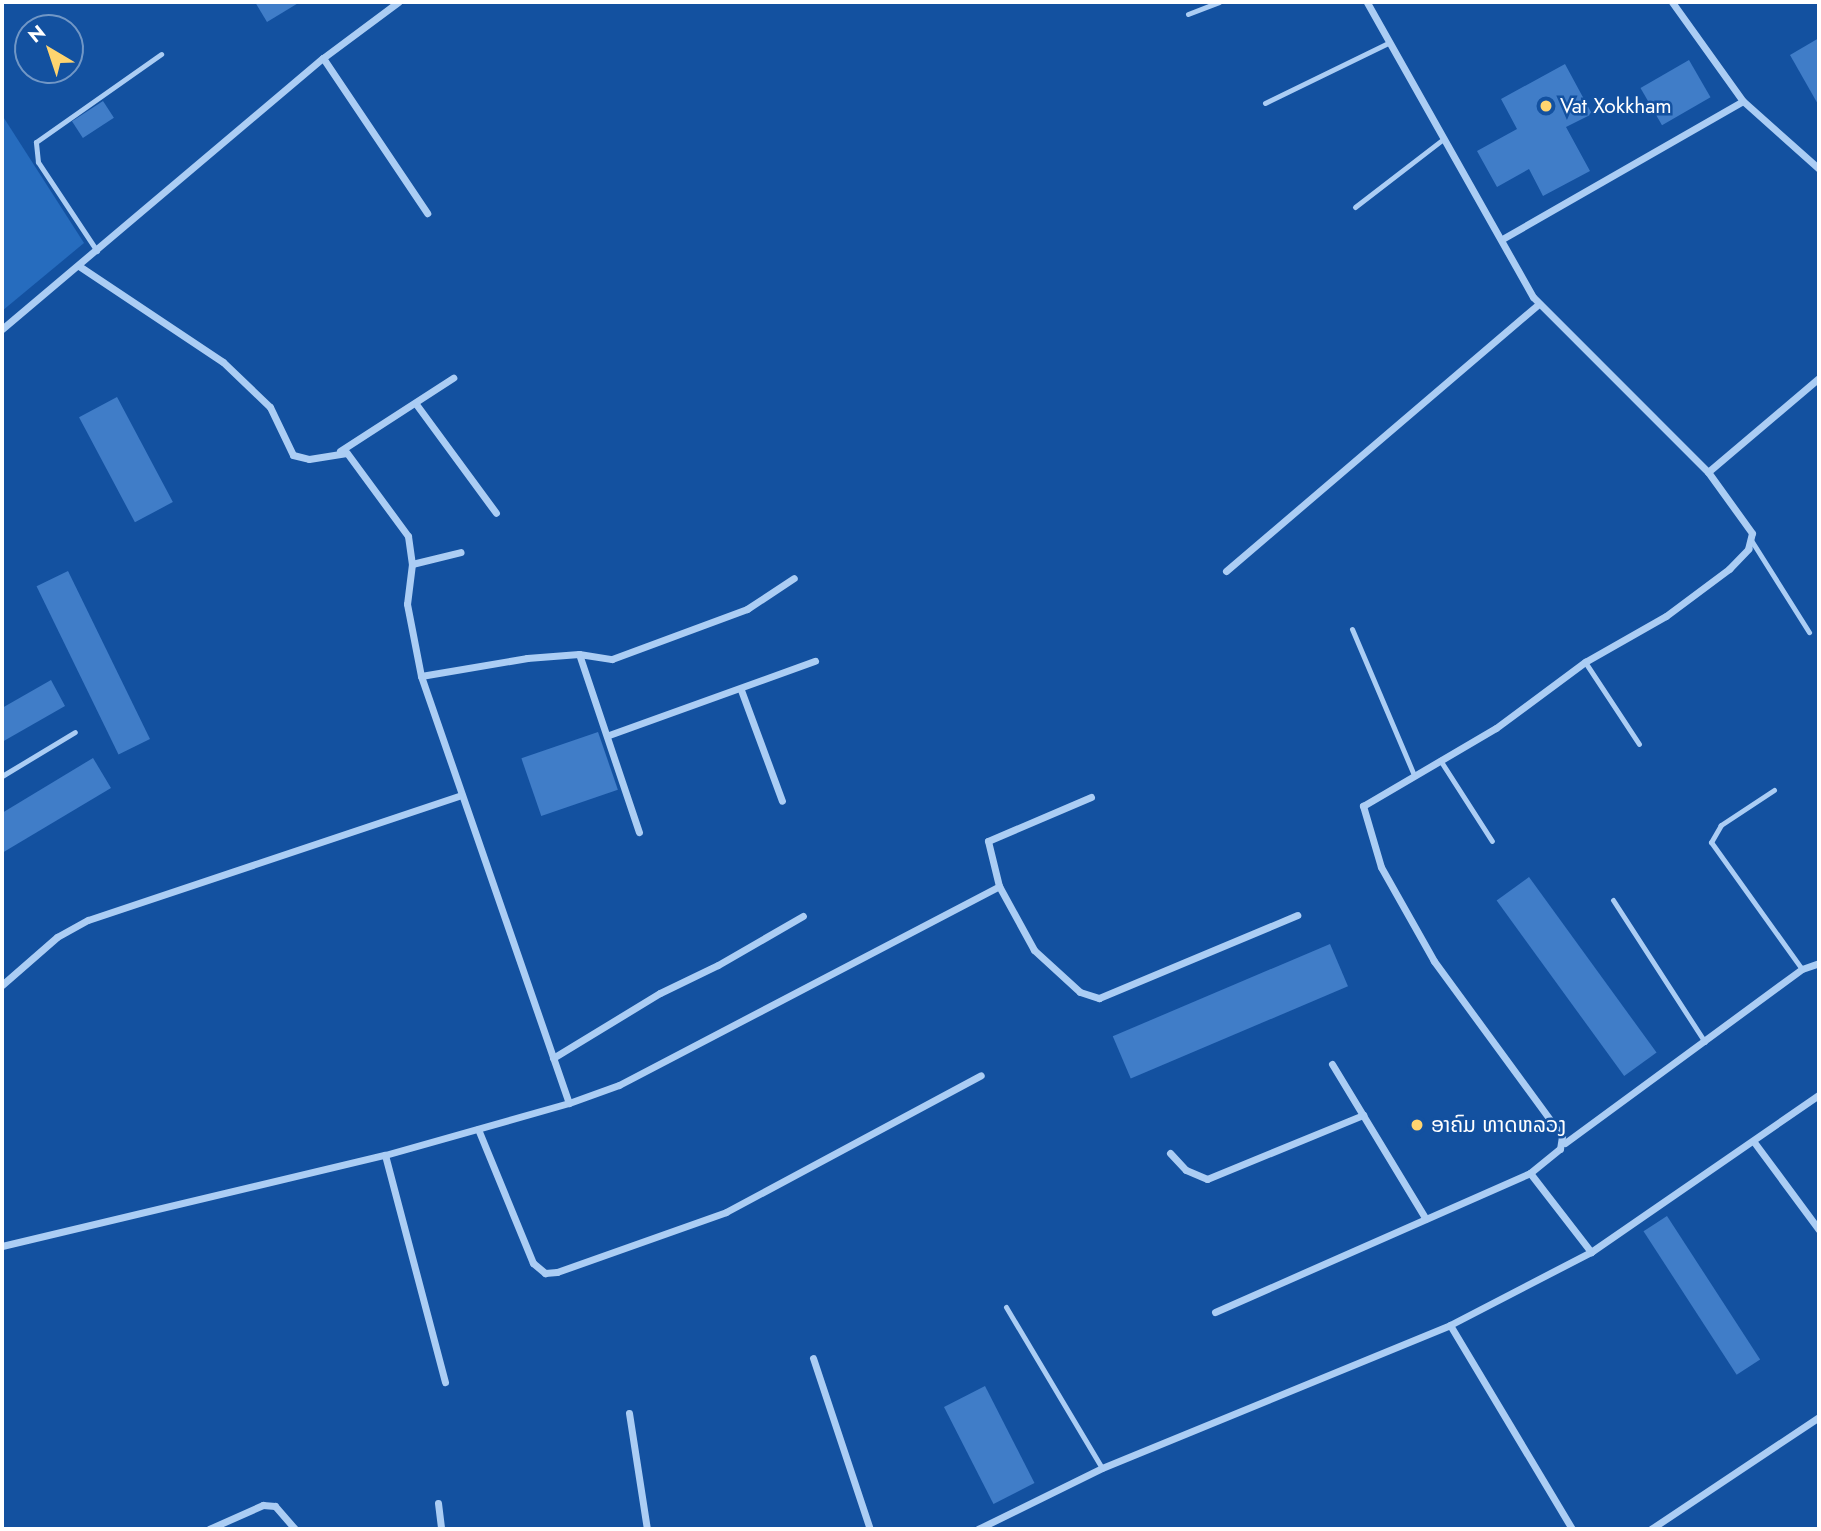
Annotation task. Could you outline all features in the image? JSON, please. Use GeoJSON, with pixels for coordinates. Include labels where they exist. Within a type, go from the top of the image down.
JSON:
{"type":"FeatureCollection","features":[{"type":"Feature","properties":{"kind":"street"},"geometry":{"type":"LineString","coordinates":[[2,329],[323,58],[398,2]]}},
{"type":"Feature","properties":{"kind":"street"},"geometry":{"type":"LineString","coordinates":[[1367,2],[1442,140],[1504,238],[1539,304],[1622,381],[1709,472],[1750,526],[1751,540],[1729,569],[1666,616],[1585,662],[1496,728],[1363,806],[1381,867],[1434,961],[1564,1143]]}},
{"type":"Feature","properties":{"kind":"street"},"geometry":{"type":"LineString","coordinates":[[1672,2],[1743,101],[1819,170]]}},
{"type":"Feature","properties":{"kind":"street"},"geometry":{"type":"LineString","coordinates":[[323,58],[427,213]]}},
{"type":"Feature","properties":{"kind":"street"},"geometry":{"type":"LineString","coordinates":[[1504,238],[1743,101]]}},
{"type":"Feature","properties":{"kind":"street"},"geometry":{"type":"LineString","coordinates":[[79,266],[223,362],[270,407],[293,455],[309,459],[340,451],[453,378]]}},
{"type":"Feature","properties":{"kind":"street"},"geometry":{"type":"LineString","coordinates":[[1226,571],[1539,304]]}},
{"type":"Feature","properties":{"kind":"street"},"geometry":{"type":"LineString","coordinates":[[1709,472],[1819,378]]}},
{"type":"Feature","properties":{"kind":"street"},"geometry":{"type":"LineString","coordinates":[[416,404],[496,513]]}},
{"type":"Feature","properties":{"kind":"street"},"geometry":{"type":"LineString","coordinates":[[340,451],[347,453],[408,536],[412,564],[407,604],[421,676],[569,1103]]}},
{"type":"Feature","properties":{"kind":"street"},"geometry":{"type":"LineString","coordinates":[[412,564],[461,552]]}},
{"type":"Feature","properties":{"kind":"street"},"geometry":{"type":"LineString","coordinates":[[421,676],[527,657],[579,654],[612,659],[747,609],[794,578]]}},
{"type":"Feature","properties":{"kind":"street"},"geometry":{"type":"LineString","coordinates":[[579,654],[609,735],[639,832]]}},
{"type":"Feature","properties":{"kind":"street"},"geometry":{"type":"LineString","coordinates":[[609,735],[741,690],[815,661]]}},
{"type":"Feature","properties":{"kind":"street"},"geometry":{"type":"LineString","coordinates":[[741,690],[782,801]]}},
{"type":"Feature","properties":{"kind":"street"},"geometry":{"type":"LineString","coordinates":[[2,985],[57,937],[88,920],[462,795]]}},
{"type":"Feature","properties":{"kind":"street"},"geometry":{"type":"LineString","coordinates":[[1091,797],[988,841],[999,886],[1034,950],[1080,992],[1099,998],[1297,915]]}},
{"type":"Feature","properties":{"kind":"street"},"geometry":{"type":"LineString","coordinates":[[2,1246],[385,1155],[569,1103],[619,1084],[999,886]]}},
{"type":"Feature","properties":{"kind":"street"},"geometry":{"type":"LineString","coordinates":[[553,1058],[660,993],[718,965],[803,915]]}},
{"type":"Feature","properties":{"kind":"street"},"geometry":{"type":"LineString","coordinates":[[1215,1312],[1531,1173],[1564,1143],[1802,970],[1819,963]]}},
{"type":"Feature","properties":{"kind":"street"},"geometry":{"type":"LineString","coordinates":[[1332,1064],[1426,1219]]}},
{"type":"Feature","properties":{"kind":"street"},"geometry":{"type":"LineString","coordinates":[[478,1129],[533,1263],[545,1273],[557,1272],[726,1212],[981,1075]]}},
{"type":"Feature","properties":{"kind":"street"},"geometry":{"type":"LineString","coordinates":[[978,1529],[1102,1468],[1450,1325],[1591,1252],[1819,1095]]}},
{"type":"Feature","properties":{"kind":"street"},"geometry":{"type":"LineString","coordinates":[[1170,1153],[1186,1170],[1207,1179],[1363,1115]]}},
{"type":"Feature","properties":{"kind":"street"},"geometry":{"type":"LineString","coordinates":[[1754,1142],[1819,1230]]}},
{"type":"Feature","properties":{"kind":"street"},"geometry":{"type":"LineString","coordinates":[[385,1155],[445,1382]]}},
{"type":"Feature","properties":{"kind":"street"},"geometry":{"type":"LineString","coordinates":[[1531,1173],[1591,1252]]}},
{"type":"Feature","properties":{"kind":"street"},"geometry":{"type":"LineString","coordinates":[[1450,1325],[1572,1529]]}},
{"type":"Feature","properties":{"kind":"street"},"geometry":{"type":"LineString","coordinates":[[813,1357],[870,1529]]}},
{"type":"Feature","properties":{"kind":"street"},"geometry":{"type":"LineString","coordinates":[[629,1413],[648,1529]]}},
{"type":"Feature","properties":{"kind":"street"},"geometry":{"type":"LineString","coordinates":[[1651,1529],[1819,1417]]}},
{"type":"Feature","properties":{"kind":"street"},"geometry":{"type":"LineString","coordinates":[[438,1503],[442,1529]]}},
{"type":"Feature","properties":{"kind":"street"},"geometry":{"type":"LineString","coordinates":[[209,1529],[263,1505],[275,1506],[295,1529]]}},
{"type":"Feature","properties":{"kind":"lane"},"geometry":{"type":"LineString","coordinates":[[1188,14],[1219,2]]}},
{"type":"Feature","properties":{"kind":"lane"},"geometry":{"type":"LineString","coordinates":[[1265,103],[1388,43]]}},
{"type":"Feature","properties":{"kind":"lane"},"geometry":{"type":"LineString","coordinates":[[97,251],[38,162],[36,142],[42,134],[161,54]]}},
{"type":"Feature","properties":{"kind":"lane"},"geometry":{"type":"LineString","coordinates":[[1355,207],[1442,140]]}},
{"type":"Feature","properties":{"kind":"lane"},"geometry":{"type":"LineString","coordinates":[[1751,540],[1809,632]]}},
{"type":"Feature","properties":{"kind":"lane"},"geometry":{"type":"LineString","coordinates":[[1352,629],[1414,775]]}},
{"type":"Feature","properties":{"kind":"lane"},"geometry":{"type":"LineString","coordinates":[[1585,662],[1639,744]]}},
{"type":"Feature","properties":{"kind":"lane"},"geometry":{"type":"LineString","coordinates":[[2,776],[75,732]]}},
{"type":"Feature","properties":{"kind":"lane"},"geometry":{"type":"LineString","coordinates":[[1440,760],[1492,841]]}},
{"type":"Feature","properties":{"kind":"lane"},"geometry":{"type":"LineString","coordinates":[[1774,790],[1721,825],[1711,842],[1802,970]]}},
{"type":"Feature","properties":{"kind":"lane"},"geometry":{"type":"LineString","coordinates":[[1613,900],[1706,1042]]}},
{"type":"Feature","properties":{"kind":"lane"},"geometry":{"type":"LineString","coordinates":[[1006,1307],[1102,1468]]}},
{"type":"Feature","properties":{"kind":"shaded area"},"geometry":{"type":"Polygon","coordinates":[[[2,115],[84,243],[2,311],[2,115]]]}},
{"type":"Feature","properties":{"kind":"building"},"geometry":{"type":"Polygon","coordinates":[[[255,2],[300,2],[267,22],[255,2]]]}},
{"type":"Feature","properties":{"kind":"building"},"geometry":{"type":"Polygon","coordinates":[[[1819,38],[1819,106],[1790,55],[1819,38]]]}},
{"type":"Feature","properties":{"kind":"building"},"geometry":{"type":"Polygon","coordinates":[[[1689,60],[1710,97],[1662,125],[1641,88],[1689,60]]]}},
{"type":"Feature","properties":{"kind":"building"},"geometry":{"type":"Polygon","coordinates":[[[1565,64],[1592,114],[1566,127],[1590,171],[1543,196],[1529,169],[1497,187],[1477,151],[1517,129],[1501,99],[1565,64]]]}},
{"type":"Feature","properties":{"kind":"building"},"geometry":{"type":"Polygon","coordinates":[[[103,101],[114,118],[83,138],[72,121],[103,101]]]}},
{"type":"Feature","properties":{"kind":"building"},"geometry":{"type":"Polygon","coordinates":[[[117,397],[173,502],[135,522],[79,417],[117,397]]]}},
{"type":"Feature","properties":{"kind":"building"},"geometry":{"type":"Polygon","coordinates":[[[68,571],[150,739],[119,754],[37,586],[68,571]]]}},
{"type":"Feature","properties":{"kind":"building"},"geometry":{"type":"Polygon","coordinates":[[[51,680],[65,706],[2,742],[2,708],[51,680]]]}},
{"type":"Feature","properties":{"kind":"building"},"geometry":{"type":"Polygon","coordinates":[[[598,732],[618,790],[541,816],[521,758],[598,732]]]}},
{"type":"Feature","properties":{"kind":"building"},"geometry":{"type":"Polygon","coordinates":[[[93,758],[111,788],[2,853],[2,813],[93,758]]]}},
{"type":"Feature","properties":{"kind":"building"},"geometry":{"type":"Polygon","coordinates":[[[1529,877],[1657,1053],[1624,1076],[1497,901],[1529,877]]]}},
{"type":"Feature","properties":{"kind":"building"},"geometry":{"type":"Polygon","coordinates":[[[1330,944],[1348,986],[1131,1079],[1113,1036],[1330,944]]]}},
{"type":"Feature","properties":{"kind":"building"},"geometry":{"type":"Polygon","coordinates":[[[1667,1216],[1760,1359],[1737,1375],[1644,1231],[1667,1216]]]}},
{"type":"Feature","properties":{"kind":"building"},"geometry":{"type":"Polygon","coordinates":[[[985,1386],[1034,1483],[993,1504],[944,1407],[985,1386]]]}},
{"type":"Feature","properties":{"kind":"place","name":"Vat Xokkham"},"geometry":{"type":"Point","coordinates":[1546,106]}},
{"type":"Feature","properties":{"kind":"place","name":"ອາຄົມ ທາດຫລວງ"},"geometry":{"type":"Point","coordinates":[1417,1125]}}]}
